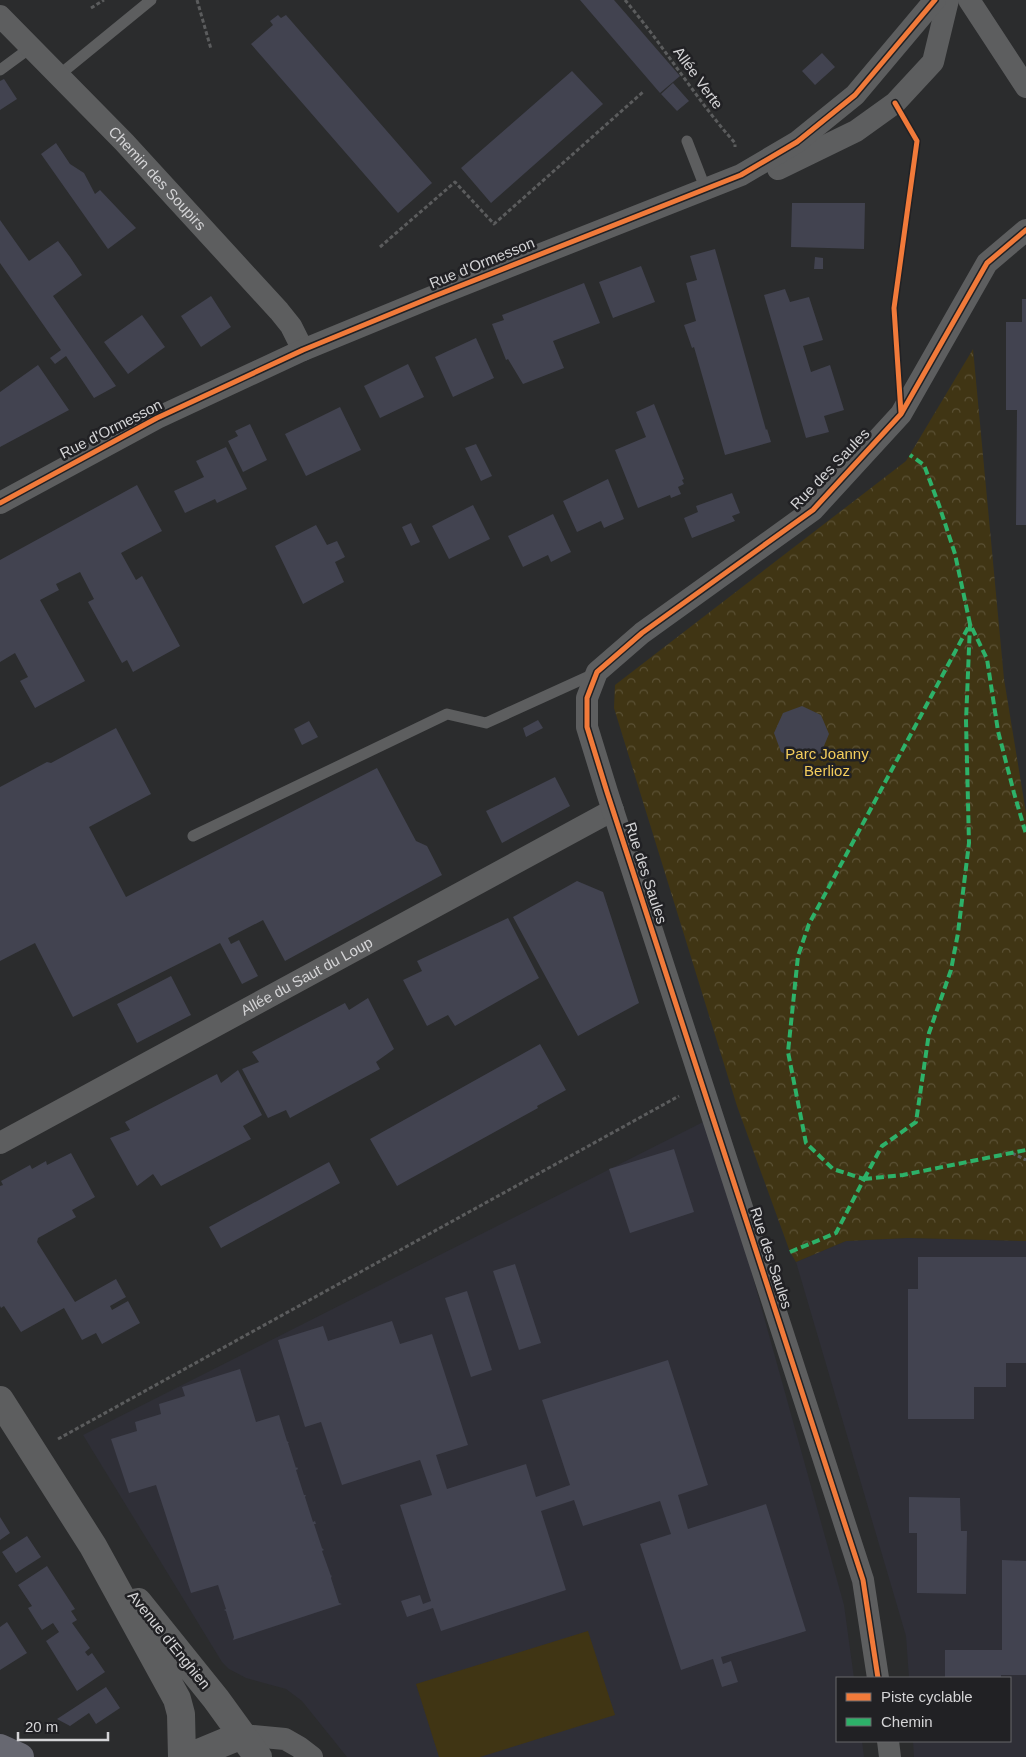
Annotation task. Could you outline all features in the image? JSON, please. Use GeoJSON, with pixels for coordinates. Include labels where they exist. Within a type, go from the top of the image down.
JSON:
{"type":"FeatureCollection","features":[{"type":"Feature","properties":{"kind":"main road","name":"Avenue d'Enghien"},"geometry":{"type":"LineString","coordinates":[[0,1400],[93,1546],[177,1699],[180,1714],[182,1757]]}},
{"type":"Feature","properties":{"kind":"main road","name":"Avenue d'Enghien"},"geometry":{"type":"LineString","coordinates":[[93,1546],[216,1699],[258,1757]]}},
{"type":"Feature","properties":{"kind":"main road"},"geometry":{"type":"LineString","coordinates":[[189,1757],[242,1735]]}},
{"type":"Feature","properties":{"kind":"main road"},"geometry":{"type":"LineString","coordinates":[[0,1748],[20,1757]]}},
{"type":"Feature","properties":{"kind":"street","name":"Rue d'Ormesson"},"geometry":{"type":"LineString","coordinates":[[0,503],[157,418],[303,350],[432,296],[741,175],[798,142],[855,94],[935,0]]}},
{"type":"Feature","properties":{"kind":"street","name":"Rue d'Ormesson"},"geometry":{"type":"LineString","coordinates":[[741,175],[764,175],[856,131],[895,103],[933,62],[948,0]]}},
{"type":"Feature","properties":{"kind":"street"},"geometry":{"type":"LineString","coordinates":[[969,0],[1026,87]]}},
{"type":"Feature","properties":{"kind":"street","name":"Chemin des Soupirs"},"geometry":{"type":"LineString","coordinates":[[0,16],[124,142],[279,311],[291,326],[303,350]]}},
{"type":"Feature","properties":{"kind":"street","name":"Rue des Saules"},"geometry":{"type":"LineString","coordinates":[[878,1677],[862,1580],[587,727],[587,698],[597,672],[642,633],[813,510],[901,414],[987,263],[1026,230]]}},
{"type":"Feature","properties":{"kind":"street","name":"Allée du Saut du Loup"},"geometry":{"type":"LineString","coordinates":[[0,1143],[613,810]]}},
{"type":"Feature","properties":{"kind":"street"},"geometry":{"type":"LineString","coordinates":[[242,1735],[285,1739],[312,1757]]}},
{"type":"Feature","properties":{"kind":"street"},"geometry":{"type":"LineString","coordinates":[[888,1742],[890,1757]]}},
{"type":"Feature","properties":{"kind":"lane"},"geometry":{"type":"LineString","coordinates":[[58,76],[151,0]]}},
{"type":"Feature","properties":{"kind":"lane"},"geometry":{"type":"LineString","coordinates":[[0,70],[30,48]]}},
{"type":"Feature","properties":{"kind":"lane"},"geometry":{"type":"LineString","coordinates":[[687,141],[706,190]]}},
{"type":"Feature","properties":{"kind":"lane"},"geometry":{"type":"LineString","coordinates":[[193,836],[447,714],[486,723],[597,672]]}},
{"type":"Feature","properties":{"kind":"path"},"geometry":{"type":"LineString","coordinates":[[90,8],[104,0]]}},
{"type":"Feature","properties":{"kind":"path"},"geometry":{"type":"LineString","coordinates":[[197,0],[211,49]]}},
{"type":"Feature","properties":{"kind":"path"},"geometry":{"type":"LineString","coordinates":[[380,247],[455,182],[494,224],[643,92]]}},
{"type":"Feature","properties":{"kind":"path"},"geometry":{"type":"LineString","coordinates":[[895,103],[917,141],[894,308],[898,368]]}},
{"type":"Feature","properties":{"kind":"path"},"geometry":{"type":"LineString","coordinates":[[35,1454],[58,1439],[702,1084]]}},
{"type":"Feature","properties":{"kind":"path"},"geometry":{"type":"LineString","coordinates":[[1012,1153],[1026,1160]]}},
{"type":"Feature","properties":{"kind":"shaded area"},"geometry":{"type":"Polygon","coordinates":[[[709,1119],[844,1605],[854,1677],[836,1677],[836,1742],[862,1742],[864,1757],[347,1757],[302,1701],[286,1689],[246,1678],[229,1669],[222,1662],[83,1435],[709,1119]]]}},
{"type":"Feature","properties":{"kind":"shaded area"},"geometry":{"type":"Polygon","coordinates":[[[908,1238],[1026,1241],[1026,1757],[914,1757],[913,1742],[1011,1742],[1011,1677],[909,1677],[906,1636],[796,1262],[846,1241],[908,1238]]]}},
{"type":"Feature","properties":{"kind":"green space","name":"Parc Joanny Berlioz"},"geometry":{"type":"Polygon","coordinates":[[[973,349],[1004,679],[1026,813],[1026,1241],[908,1238],[846,1241],[796,1262],[790,1252],[737,1106],[614,708],[615,685],[906,461],[973,349]]]}},
{"type":"Feature","properties":{"kind":"green space"},"geometry":{"type":"Polygon","coordinates":[[[588,1631],[615,1715],[480,1757],[439,1757],[416,1684],[588,1631]]]}},
{"type":"Feature","properties":{"kind":"building"},"geometry":{"type":"Polygon","coordinates":[[[580,0],[614,0],[680,76],[660,93],[580,0]]]}},
{"type":"Feature","properties":{"kind":"building"},"geometry":{"type":"Polygon","coordinates":[[[278,15],[281,18],[286,15],[432,183],[398,213],[251,44],[273,25],[270,21],[278,15]]]}},
{"type":"Feature","properties":{"kind":"building"},"geometry":{"type":"Polygon","coordinates":[[[822,53],[835,67],[815,85],[802,71],[822,53]]]}},
{"type":"Feature","properties":{"kind":"building"},"geometry":{"type":"Polygon","coordinates":[[[572,71],[603,104],[491,203],[461,168],[572,71]]]}},
{"type":"Feature","properties":{"kind":"building"},"geometry":{"type":"Polygon","coordinates":[[[4,79],[17,99],[0,110],[0,81],[4,79]]]}},
{"type":"Feature","properties":{"kind":"building"},"geometry":{"type":"Polygon","coordinates":[[[673,83],[689,101],[677,111],[661,94],[673,83]]]}},
{"type":"Feature","properties":{"kind":"building"},"geometry":{"type":"Polygon","coordinates":[[[56,143],[70,164],[84,173],[95,194],[100,190],[136,228],[108,249],[41,154],[56,143]]]}},
{"type":"Feature","properties":{"kind":"building"},"geometry":{"type":"Polygon","coordinates":[[[792,203],[865,203],[864,249],[791,247],[792,203]]]}},
{"type":"Feature","properties":{"kind":"building"},"geometry":{"type":"Polygon","coordinates":[[[0,220],[29,261],[58,241],[70,257],[82,275],[53,296],[116,386],[94,398],[66,356],[55,364],[50,358],[61,350],[0,263],[0,220]]]}},
{"type":"Feature","properties":{"kind":"building"},"geometry":{"type":"Polygon","coordinates":[[[715,249],[771,442],[725,455],[694,347],[692,348],[684,325],[696,321],[686,283],[697,280],[690,256],[715,249]]]}},
{"type":"Feature","properties":{"kind":"building"},"geometry":{"type":"Polygon","coordinates":[[[815,257],[823,258],[823,269],[814,269],[815,257]]]}},
{"type":"Feature","properties":{"kind":"building"},"geometry":{"type":"Polygon","coordinates":[[[641,266],[655,302],[613,318],[599,282],[641,266]]]}},
{"type":"Feature","properties":{"kind":"building"},"geometry":{"type":"Polygon","coordinates":[[[584,283],[600,323],[553,341],[564,368],[523,384],[508,359],[506,360],[492,324],[504,320],[502,315],[584,283]]]}},
{"type":"Feature","properties":{"kind":"building"},"geometry":{"type":"Polygon","coordinates":[[[785,289],[790,302],[809,297],[823,340],[803,346],[811,372],[830,365],[844,410],[824,416],[829,432],[806,438],[764,295],[785,289]]]}},
{"type":"Feature","properties":{"kind":"building"},"geometry":{"type":"Polygon","coordinates":[[[211,296],[231,327],[201,347],[181,316],[211,296]]]}},
{"type":"Feature","properties":{"kind":"building"},"geometry":{"type":"Polygon","coordinates":[[[1022,299],[1026,299],[1026,525],[1016,525],[1017,410],[1006,410],[1006,322],[1022,322],[1022,299]]]}},
{"type":"Feature","properties":{"kind":"building"},"geometry":{"type":"Polygon","coordinates":[[[142,315],[165,347],[128,374],[104,342],[142,315]]]}},
{"type":"Feature","properties":{"kind":"building"},"geometry":{"type":"Polygon","coordinates":[[[476,338],[494,378],[453,397],[435,357],[476,338]]]}},
{"type":"Feature","properties":{"kind":"building"},"geometry":{"type":"Polygon","coordinates":[[[408,364],[424,397],[380,418],[364,386],[408,364]]]}},
{"type":"Feature","properties":{"kind":"building"},"geometry":{"type":"Polygon","coordinates":[[[38,365],[69,410],[0,447],[0,392],[38,365]]]}},
{"type":"Feature","properties":{"kind":"building"},"geometry":{"type":"Polygon","coordinates":[[[654,404],[684,479],[682,480],[684,484],[678,487],[681,494],[671,498],[670,495],[638,508],[615,450],[646,437],[636,412],[654,404]]]}},
{"type":"Feature","properties":{"kind":"building"},"geometry":{"type":"Polygon","coordinates":[[[340,407],[361,450],[306,476],[285,434],[340,407]]]}},
{"type":"Feature","properties":{"kind":"building"},"geometry":{"type":"Polygon","coordinates":[[[250,424],[267,460],[243,472],[228,441],[238,436],[235,431],[250,424]]]}},
{"type":"Feature","properties":{"kind":"building"},"geometry":{"type":"Polygon","coordinates":[[[476,444],[492,476],[481,481],[465,448],[476,444]]]}},
{"type":"Feature","properties":{"kind":"building"},"geometry":{"type":"Polygon","coordinates":[[[226,447],[247,489],[217,503],[215,499],[185,513],[174,491],[204,477],[196,461],[226,447]]]}},
{"type":"Feature","properties":{"kind":"building"},"geometry":{"type":"Polygon","coordinates":[[[608,479],[624,519],[604,528],[601,521],[577,532],[563,501],[608,479]]]}},
{"type":"Feature","properties":{"kind":"building"},"geometry":{"type":"Polygon","coordinates":[[[137,485],[162,531],[121,553],[136,580],[142,576],[180,646],[133,672],[127,660],[122,663],[88,602],[94,599],[80,572],[56,584],[59,590],[40,600],[85,681],[35,708],[20,681],[28,677],[15,653],[0,662],[0,560],[137,485]]]}},
{"type":"Feature","properties":{"kind":"building"},"geometry":{"type":"Polygon","coordinates":[[[732,493],[740,513],[732,516],[735,521],[692,538],[684,518],[698,512],[696,506],[732,493]]]}},
{"type":"Feature","properties":{"kind":"building"},"geometry":{"type":"Polygon","coordinates":[[[473,505],[490,539],[449,559],[432,526],[473,505]]]}},
{"type":"Feature","properties":{"kind":"building"},"geometry":{"type":"Polygon","coordinates":[[[553,514],[571,552],[551,562],[548,555],[523,567],[508,536],[553,514]]]}},
{"type":"Feature","properties":{"kind":"building"},"geometry":{"type":"Polygon","coordinates":[[[411,523],[420,542],[411,546],[402,527],[411,523]]]}},
{"type":"Feature","properties":{"kind":"building"},"geometry":{"type":"Polygon","coordinates":[[[316,525],[327,545],[337,541],[345,557],[335,562],[344,582],[303,604],[275,546],[316,525]]]}},
{"type":"Feature","properties":{"kind":"building"},"geometry":{"type":"Polygon","coordinates":[[[802,706],[821,715],[829,734],[821,753],[801,761],[781,752],[774,733],[783,713],[802,706]]]}},
{"type":"Feature","properties":{"kind":"building"},"geometry":{"type":"Polygon","coordinates":[[[538,720],[543,728],[526,737],[523,728],[538,720]]]}},
{"type":"Feature","properties":{"kind":"building"},"geometry":{"type":"Polygon","coordinates":[[[309,721],[318,737],[302,745],[294,729],[309,721]]]}},
{"type":"Feature","properties":{"kind":"building"},"geometry":{"type":"Polygon","coordinates":[[[116,728],[151,794],[89,827],[126,897],[377,768],[416,841],[427,846],[442,875],[285,961],[263,920],[228,938],[231,944],[239,940],[258,976],[242,984],[220,943],[73,1017],[35,943],[0,961],[0,787],[47,762],[51,763],[116,728]]]}},
{"type":"Feature","properties":{"kind":"building"},"geometry":{"type":"Polygon","coordinates":[[[555,777],[570,806],[502,843],[486,811],[555,777]]]}},
{"type":"Feature","properties":{"kind":"building"},"geometry":{"type":"Polygon","coordinates":[[[577,881],[603,892],[639,1003],[578,1036],[513,917],[577,881]]]}},
{"type":"Feature","properties":{"kind":"building"},"geometry":{"type":"Polygon","coordinates":[[[508,918],[539,978],[455,1026],[448,1015],[427,1026],[403,980],[422,971],[417,961],[508,918]]]}},
{"type":"Feature","properties":{"kind":"building"},"geometry":{"type":"Polygon","coordinates":[[[171,976],[191,1015],[137,1043],[117,1004],[171,976]]]}},
{"type":"Feature","properties":{"kind":"building"},"geometry":{"type":"Polygon","coordinates":[[[368,998],[394,1049],[376,1062],[380,1069],[290,1118],[286,1110],[268,1118],[242,1069],[259,1062],[252,1052],[345,1003],[349,1010],[368,998]]]}},
{"type":"Feature","properties":{"kind":"building"},"geometry":{"type":"Polygon","coordinates":[[[540,1044],[566,1090],[537,1106],[538,1108],[397,1186],[370,1139],[540,1044]]]}},
{"type":"Feature","properties":{"kind":"building"},"geometry":{"type":"Polygon","coordinates":[[[238,1070],[262,1115],[243,1126],[251,1139],[161,1186],[153,1174],[137,1186],[110,1138],[130,1130],[125,1122],[217,1074],[221,1083],[238,1070]]]}},
{"type":"Feature","properties":{"kind":"building"},"geometry":{"type":"Polygon","coordinates":[[[674,1149],[694,1212],[630,1233],[609,1169],[674,1149]]]}},
{"type":"Feature","properties":{"kind":"building"},"geometry":{"type":"Polygon","coordinates":[[[71,1153],[95,1197],[72,1210],[76,1217],[38,1238],[37,1242],[75,1302],[116,1279],[126,1297],[110,1306],[112,1310],[128,1301],[140,1323],[102,1344],[96,1333],[82,1340],[64,1308],[21,1332],[4,1306],[1,1308],[0,1306],[0,1186],[3,1185],[1,1181],[30,1165],[32,1169],[46,1161],[47,1165],[71,1153]]]}},
{"type":"Feature","properties":{"kind":"building"},"geometry":{"type":"Polygon","coordinates":[[[329,1162],[340,1183],[221,1248],[209,1227],[329,1162]]]}},
{"type":"Feature","properties":{"kind":"building"},"geometry":{"type":"Polygon","coordinates":[[[918,1257],[1026,1257],[1026,1363],[1006,1363],[1006,1387],[974,1387],[974,1419],[908,1419],[908,1289],[918,1289],[918,1257]]]}},
{"type":"Feature","properties":{"kind":"building"},"geometry":{"type":"Polygon","coordinates":[[[515,1264],[541,1343],[519,1350],[493,1271],[515,1264]]]}},
{"type":"Feature","properties":{"kind":"building"},"geometry":{"type":"Polygon","coordinates":[[[467,1291],[492,1370],[471,1377],[445,1298],[467,1291]]]}},
{"type":"Feature","properties":{"kind":"building"},"geometry":{"type":"Polygon","coordinates":[[[392,1321],[400,1344],[432,1334],[468,1445],[436,1455],[447,1489],[526,1464],[536,1497],[570,1485],[542,1400],[668,1360],[708,1485],[678,1495],[688,1529],[766,1504],[806,1631],[721,1657],[723,1664],[731,1661],[738,1682],[722,1687],[713,1659],[681,1670],[640,1544],[671,1534],[660,1501],[583,1526],[574,1500],[541,1511],[566,1590],[441,1631],[433,1608],[407,1617],[401,1601],[420,1595],[423,1604],[431,1601],[400,1505],[432,1495],[420,1460],[342,1485],[321,1422],[305,1427],[278,1340],[323,1326],[328,1341],[392,1321]]]}},
{"type":"Feature","properties":{"kind":"building"},"geometry":{"type":"Polygon","coordinates":[[[240,1369],[256,1422],[279,1415],[296,1468],[298,1469],[296,1470],[304,1495],[306,1495],[313,1522],[315,1521],[316,1524],[314,1524],[332,1575],[331,1578],[339,1603],[342,1604],[233,1640],[234,1637],[226,1611],[224,1610],[226,1609],[218,1585],[191,1593],[156,1485],[129,1493],[111,1439],[137,1431],[135,1422],[161,1414],[159,1404],[185,1396],[182,1387],[240,1369]]]}},
{"type":"Feature","properties":{"kind":"building"},"geometry":{"type":"Polygon","coordinates":[[[909,1497],[960,1498],[961,1531],[967,1531],[966,1594],[917,1593],[917,1533],[909,1533],[909,1497]]]}},
{"type":"Feature","properties":{"kind":"building"},"geometry":{"type":"Polygon","coordinates":[[[0,1517],[10,1533],[0,1540],[0,1517]]]}},
{"type":"Feature","properties":{"kind":"building"},"geometry":{"type":"Polygon","coordinates":[[[27,1536],[41,1557],[16,1573],[2,1552],[27,1536]]]}},
{"type":"Feature","properties":{"kind":"building"},"geometry":{"type":"Polygon","coordinates":[[[1002,1560],[1026,1561],[1026,1675],[945,1677],[945,1650],[1002,1650],[1002,1560]]]}},
{"type":"Feature","properties":{"kind":"building"},"geometry":{"type":"Polygon","coordinates":[[[47,1566],[75,1609],[71,1611],[77,1620],[72,1623],[90,1648],[85,1652],[88,1656],[92,1653],[105,1672],[77,1691],[46,1641],[59,1632],[53,1623],[42,1630],[28,1608],[32,1606],[18,1585],[47,1566]]]}},
{"type":"Feature","properties":{"kind":"building"},"geometry":{"type":"Polygon","coordinates":[[[7,1622],[27,1653],[0,1670],[0,1627],[7,1622]]]}},
{"type":"Feature","properties":{"kind":"building"},"geometry":{"type":"Polygon","coordinates":[[[106,1687],[120,1708],[96,1724],[89,1713],[70,1726],[57,1719],[106,1687]]]}},
{"type":"Feature","properties":{"kind":"marked path"},"geometry":{"type":"LineString","coordinates":[[790,1252],[836,1233],[864,1179],[833,1169],[806,1143],[788,1052],[798,956],[809,924],[970,624],[955,554],[939,505],[924,465],[910,455]]}},
{"type":"Feature","properties":{"kind":"marked path"},"geometry":{"type":"LineString","coordinates":[[864,1179],[882,1146],[916,1122],[929,1033],[951,970],[958,933],[969,843],[966,721],[970,624],[987,659],[998,731],[1026,834]]}},
{"type":"Feature","properties":{"kind":"marked path"},"geometry":{"type":"LineString","coordinates":[[864,1179],[903,1175],[1026,1150]]}},
{"type":"Feature","properties":{"kind":"cycle path"},"geometry":{"type":"LineString","coordinates":[[0,503],[157,418],[303,350],[741,175],[797,142],[855,95],[935,0]]}},
{"type":"Feature","properties":{"kind":"cycle path"},"geometry":{"type":"LineString","coordinates":[[895,103],[917,141],[894,308],[901,413]]}},
{"type":"Feature","properties":{"kind":"cycle path"},"geometry":{"type":"LineString","coordinates":[[878,1677],[863,1580],[607,792],[587,727],[587,698],[597,672],[642,633],[813,510],[901,414],[987,263],[1026,230]]}}]}
